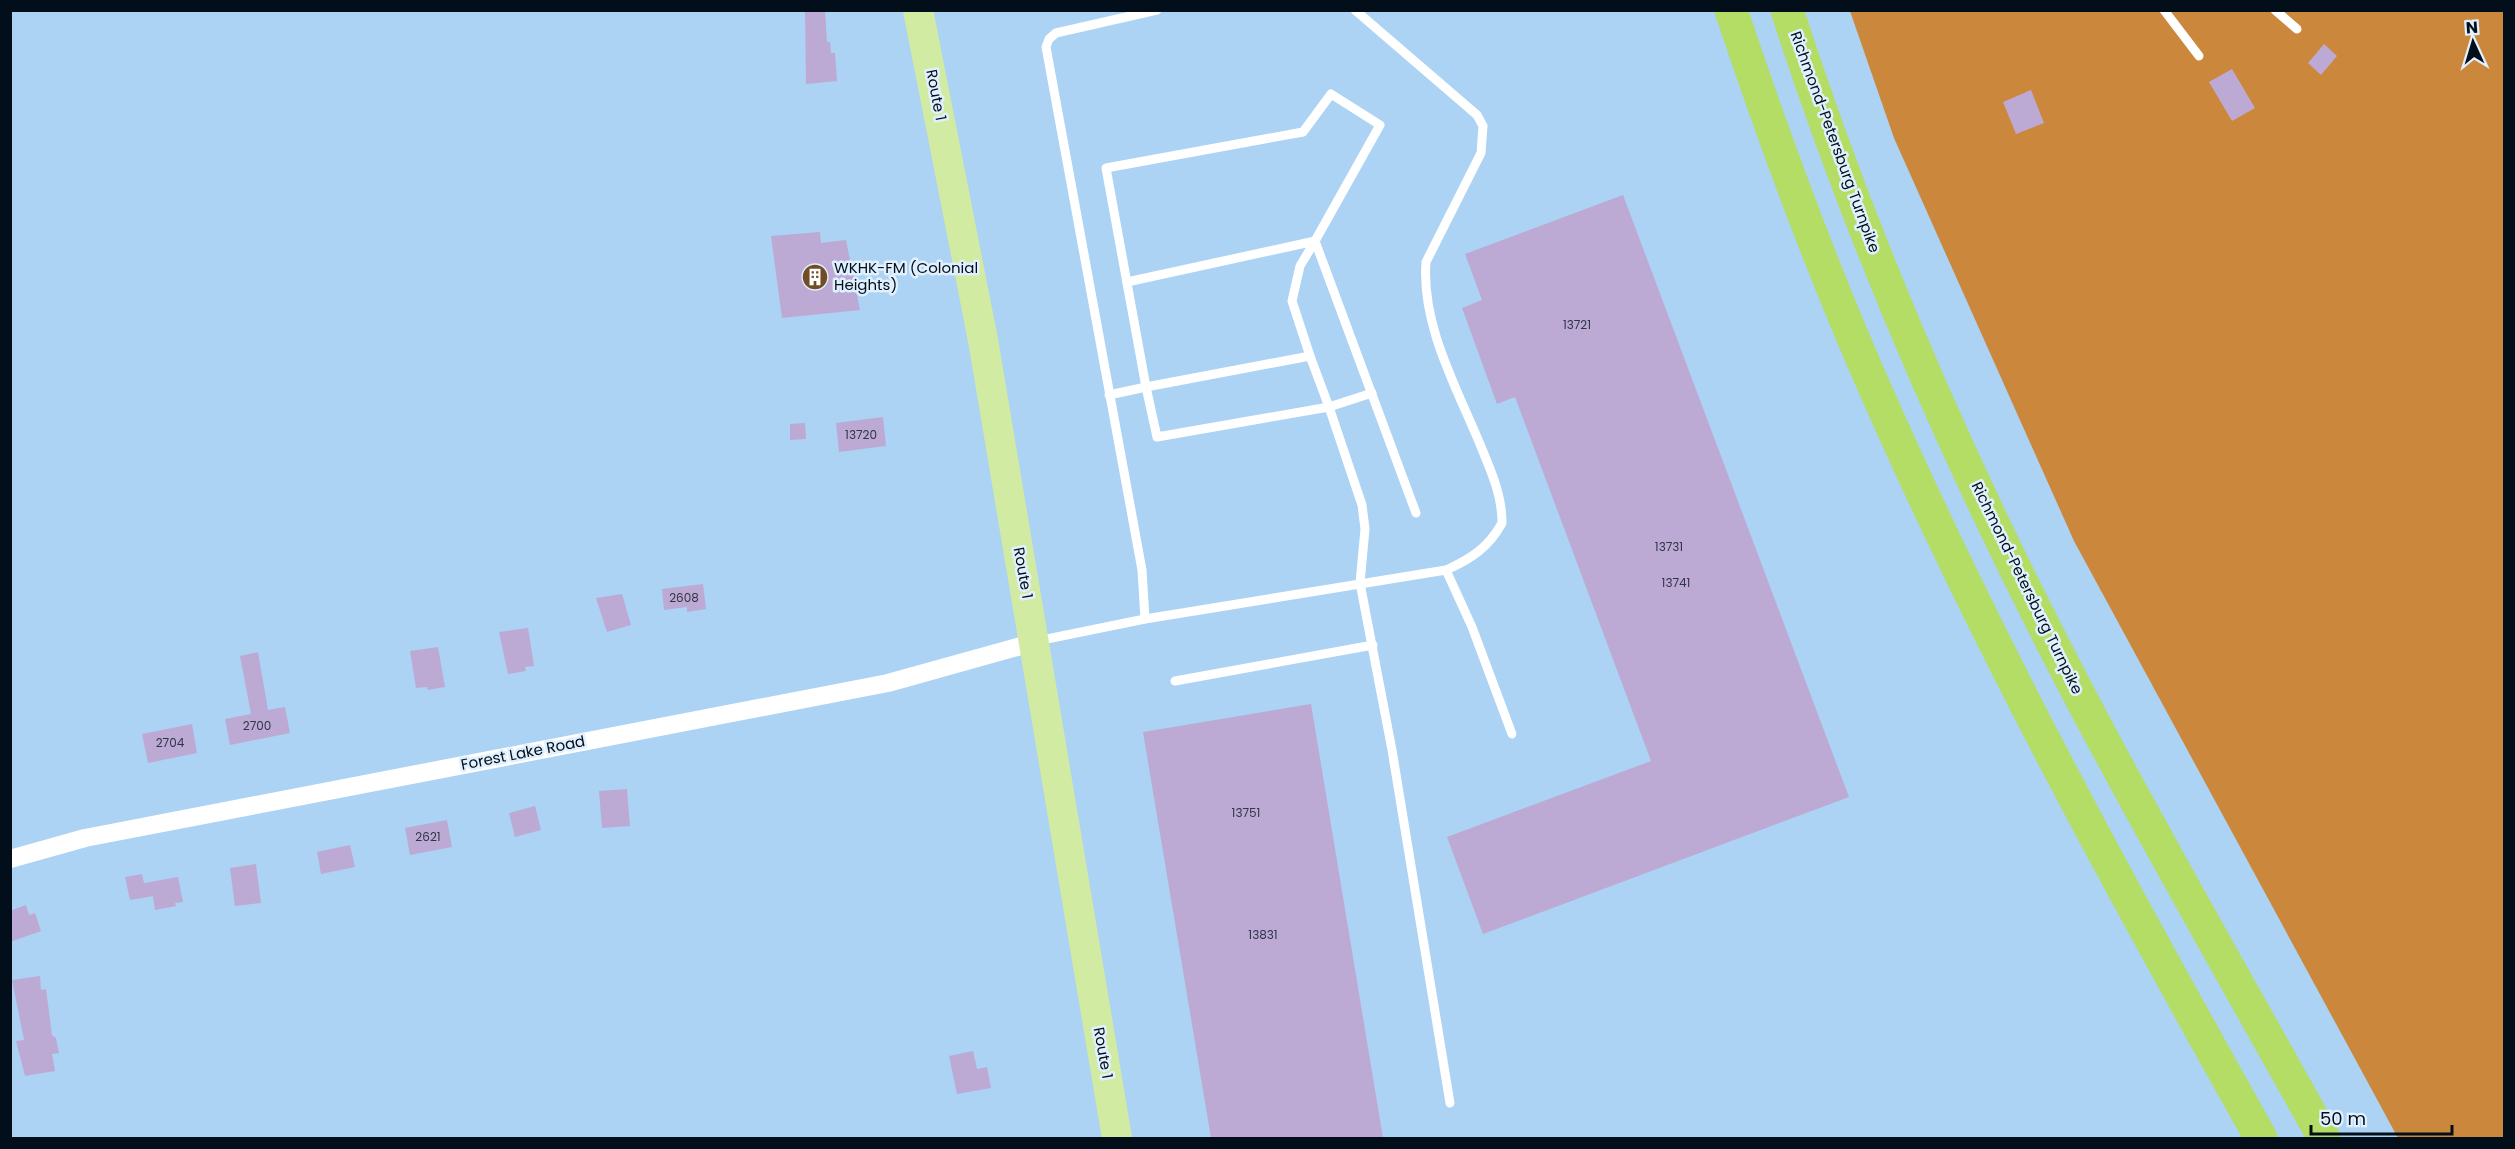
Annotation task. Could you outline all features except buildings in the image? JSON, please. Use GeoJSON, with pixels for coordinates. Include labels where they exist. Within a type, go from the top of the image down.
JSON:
{"type":"FeatureCollection","features":[{"type":"Feature","properties":{"kind":"highway"},"geometry":{"type":"LineString","coordinates":[[1731,10],[1811,234],[1876,391],[1955,562],[2055,762],[2260,1138]]}},
{"type":"Feature","properties":{"kind":"highway","name":"Richmond-Petersburg Turnpike"},"geometry":{"type":"LineString","coordinates":[[1786,10],[1842,171],[1914,348],[1983,500],[2084,703],[2324,1138]]}},
{"type":"Feature","properties":{"kind":"main road","name":"Route 1"},"geometry":{"type":"LineString","coordinates":[[918,10],[981,329],[1117,1138]]}},
{"type":"Feature","properties":{"kind":"street","name":"Forest Lake Road"},"geometry":{"type":"LineString","coordinates":[[10,859],[85,838],[888,682],[1035,642]]}},
{"type":"Feature","properties":{"kind":"lane"},"geometry":{"type":"LineString","coordinates":[[1145,619],[1142,570],[1046,47],[1049,39],[1056,33],[1157,10]]}},
{"type":"Feature","properties":{"kind":"lane"},"geometry":{"type":"LineString","coordinates":[[1035,642],[1145,619],[1446,570],[1468,561],[1484,549],[1502,523],[1499,489],[1443,354],[1427,304],[1425,278],[1426,262],[1481,153],[1483,126],[1477,115],[1355,10]]}},
{"type":"Feature","properties":{"kind":"lane"},"geometry":{"type":"LineString","coordinates":[[2164,10],[2199,56]]}},
{"type":"Feature","properties":{"kind":"lane"},"geometry":{"type":"LineString","coordinates":[[2275,10],[2297,29]]}},
{"type":"Feature","properties":{"kind":"lane"},"geometry":{"type":"LineString","coordinates":[[1372,393],[1329,406],[1157,437],[1106,168],[1303,132],[1331,94],[1380,125],[1300,266],[1292,301],[1329,406],[1362,505],[1365,529],[1360,583],[1373,645],[1450,1102]]}},
{"type":"Feature","properties":{"kind":"lane"},"geometry":{"type":"LineString","coordinates":[[1127,282],[1315,241]]}},
{"type":"Feature","properties":{"kind":"lane"},"geometry":{"type":"LineString","coordinates":[[1315,241],[1416,513]]}},
{"type":"Feature","properties":{"kind":"lane"},"geometry":{"type":"LineString","coordinates":[[1109,395],[1310,356]]}},
{"type":"Feature","properties":{"kind":"lane"},"geometry":{"type":"LineString","coordinates":[[1446,570],[1472,627],[1512,734]]}},
{"type":"Feature","properties":{"kind":"lane"},"geometry":{"type":"LineString","coordinates":[[1174,681],[1373,645]]}},
{"type":"Feature","properties":{"kind":"shaded area"},"geometry":{"type":"Polygon","coordinates":[[[1850,11],[2504,11],[2504,1138],[2398,1138],[2074,541],[1894,138],[1850,11]]]}},
{"type":"Feature","properties":{"kind":"place","name":"WKHK-FM (Colonial Heights)"},"geometry":{"type":"Point","coordinates":[815,277]}}]}
